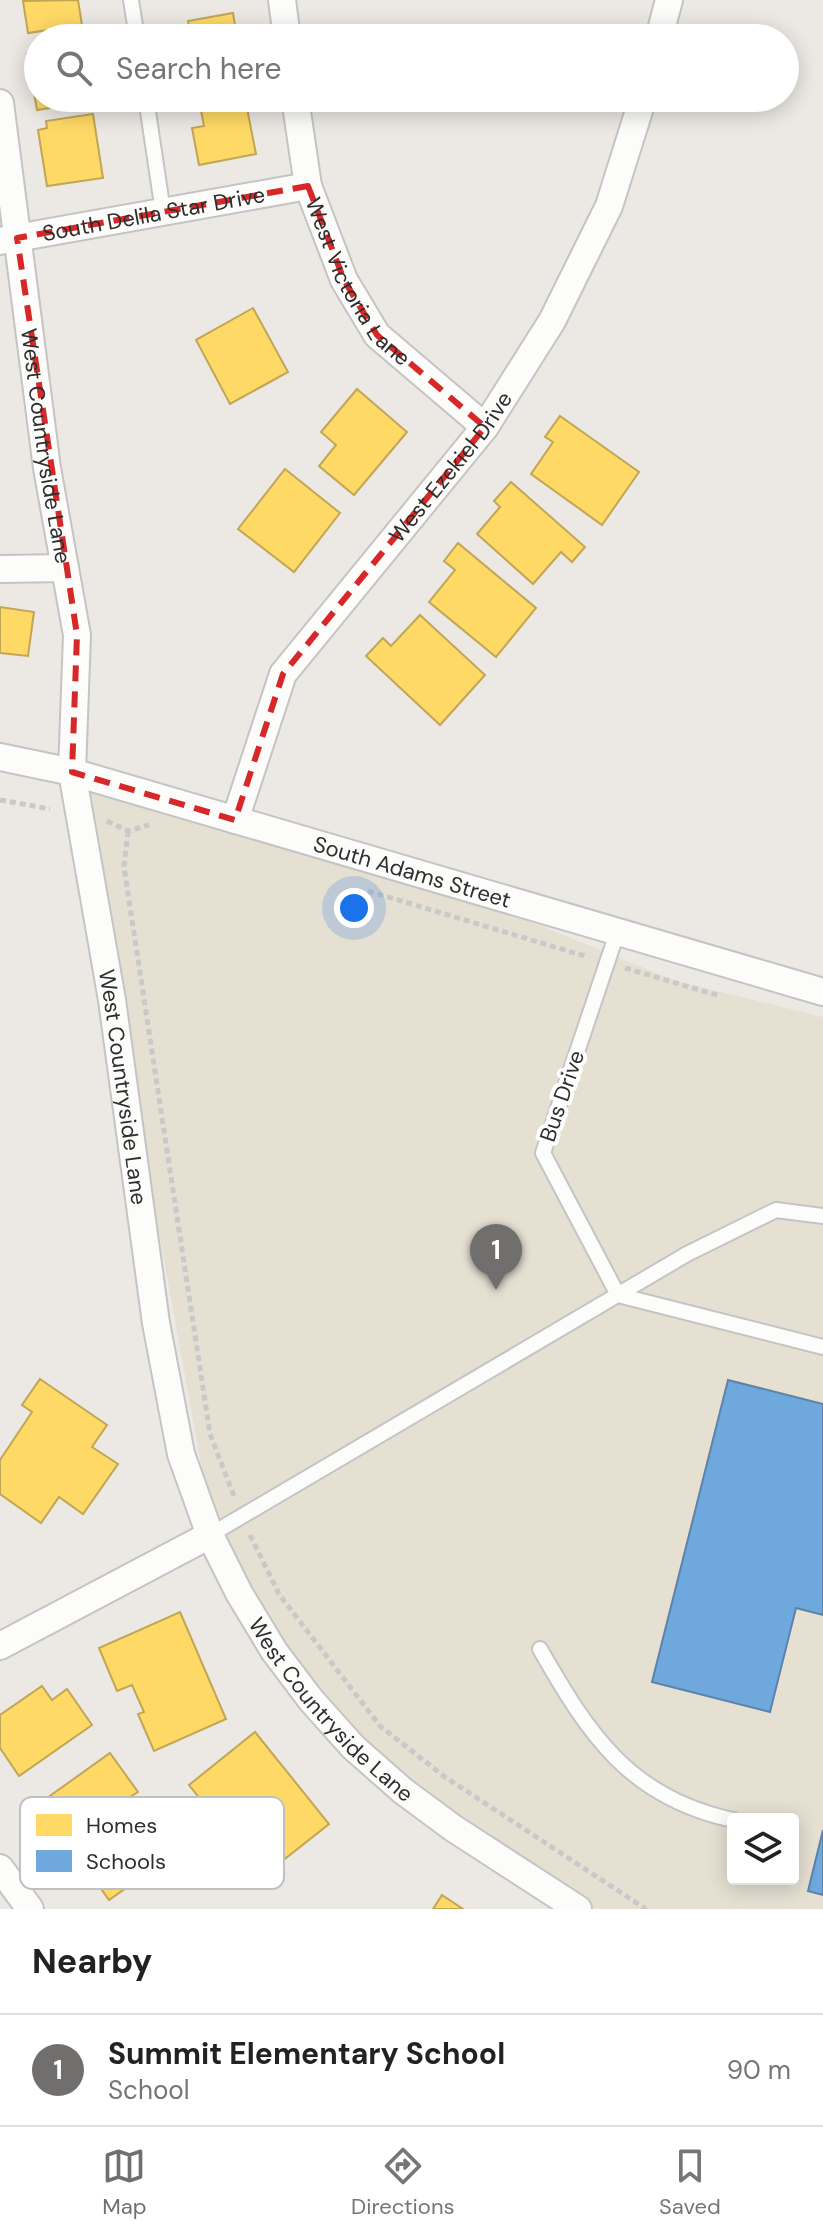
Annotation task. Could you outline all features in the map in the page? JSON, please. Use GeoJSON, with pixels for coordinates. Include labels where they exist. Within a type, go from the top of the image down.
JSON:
{"type":"FeatureCollection","features":[{"type":"Feature","properties":{"kind":"street"},"geometry":{"type":"LineString","coordinates":[[282,0],[285,24]]}},
{"type":"Feature","properties":{"kind":"street"},"geometry":{"type":"LineString","coordinates":[[663,24],[669,0]]}},
{"type":"Feature","properties":{"kind":"street","name":"West Countryside Lane"},"geometry":{"type":"LineString","coordinates":[[0,103],[8,239],[77,635],[72,772],[112,1000],[156,1323],[181,1454],[210,1535],[239,1593],[274,1651],[353,1747],[453,1828],[578,1909]]}},
{"type":"Feature","properties":{"kind":"street","name":"West Victoria Lane"},"geometry":{"type":"LineString","coordinates":[[297,112],[308,186],[344,280],[377,335],[485,427]]}},
{"type":"Feature","properties":{"kind":"street","name":"West Ezekiel Drive"},"geometry":{"type":"LineString","coordinates":[[235,820],[283,674],[485,427],[552,321],[609,206],[639,112]]}},
{"type":"Feature","properties":{"kind":"street","name":"South Delila Star Drive"},"geometry":{"type":"LineString","coordinates":[[8,239],[308,186]]}},
{"type":"Feature","properties":{"kind":"street"},"geometry":{"type":"LineString","coordinates":[[0,569],[65,568]]}},
{"type":"Feature","properties":{"kind":"street","name":"South Adams Street"},"geometry":{"type":"LineString","coordinates":[[0,757],[72,772],[823,992]]}},
{"type":"Feature","properties":{"kind":"street"},"geometry":{"type":"LineString","coordinates":[[0,1646],[210,1535]]}},
{"type":"Feature","properties":{"kind":"street"},"geometry":{"type":"LineString","coordinates":[[0,1868],[30,1909]]}},
{"type":"Feature","properties":{"kind":"lane"},"geometry":{"type":"LineString","coordinates":[[131,0],[135,24]]}},
{"type":"Feature","properties":{"kind":"lane"},"geometry":{"type":"LineString","coordinates":[[148,112],[163,212]]}},
{"type":"Feature","properties":{"kind":"lane","name":"Bus Drive"},"geometry":{"type":"LineString","coordinates":[[617,933],[543,1153],[618,1295]]}},
{"type":"Feature","properties":{"kind":"lane"},"geometry":{"type":"LineString","coordinates":[[210,1535],[687,1254],[776,1210],[823,1216]]}},
{"type":"Feature","properties":{"kind":"lane"},"geometry":{"type":"LineString","coordinates":[[618,1295],[823,1347]]}},
{"type":"Feature","properties":{"kind":"lane"},"geometry":{"type":"LineString","coordinates":[[540,1649],[578,1716],[636,1780],[694,1812],[727,1819]]}},
{"type":"Feature","properties":{"kind":"path"},"geometry":{"type":"LineString","coordinates":[[0,800],[63,810]]}},
{"type":"Feature","properties":{"kind":"path"},"geometry":{"type":"LineString","coordinates":[[128,831],[124,867],[210,1434]]}},
{"type":"Feature","properties":{"kind":"path"},"geometry":{"type":"LineString","coordinates":[[269,1579],[380,1726],[445,1777],[646,1909]]}},
{"type":"Feature","properties":{"kind":"highlighted area"},"geometry":{"type":"Polygon","coordinates":[[[308,186],[344,280],[377,335],[485,427],[283,674],[235,820],[72,772],[77,635],[17,238],[308,186]]]}},
{"type":"Feature","properties":{"kind":"shaded area"},"geometry":{"type":"Polygon","coordinates":[[[74,763],[402,869],[676,981],[823,1017],[823,1909],[587,1909],[346,1756],[213,1530],[74,763]]]}},
{"type":"Feature","properties":{"kind":"building: Homes"},"geometry":{"type":"Polygon","coordinates":[[[78,0],[82,24],[27,24],[23,1],[78,0]]]}},
{"type":"Feature","properties":{"kind":"building: Homes"},"geometry":{"type":"Polygon","coordinates":[[[233,13],[235,24],[189,24],[188,21],[233,13]]]}},
{"type":"Feature","properties":{"kind":"building: Homes"},"geometry":{"type":"Polygon","coordinates":[[[201,112],[248,112],[256,154],[199,165],[192,128],[204,126],[201,112]]]}},
{"type":"Feature","properties":{"kind":"building: Homes"},"geometry":{"type":"Polygon","coordinates":[[[93,114],[103,178],[47,186],[38,130],[47,128],[46,121],[93,114]]]}},
{"type":"Feature","properties":{"kind":"building: Homes"},"geometry":{"type":"Polygon","coordinates":[[[253,308],[288,372],[230,404],[196,340],[253,308]]]}},
{"type":"Feature","properties":{"kind":"building: Homes"},"geometry":{"type":"Polygon","coordinates":[[[357,389],[407,432],[354,495],[319,466],[336,445],[321,432],[357,389]]]}},
{"type":"Feature","properties":{"kind":"building: Homes"},"geometry":{"type":"Polygon","coordinates":[[[560,416],[639,472],[602,525],[531,474],[553,442],[545,437],[560,416]]]}},
{"type":"Feature","properties":{"kind":"building: Homes"},"geometry":{"type":"Polygon","coordinates":[[[285,469],[340,513],[294,572],[238,529],[285,469]]]}},
{"type":"Feature","properties":{"kind":"building: Homes"},"geometry":{"type":"Polygon","coordinates":[[[511,482],[585,547],[572,562],[561,552],[533,584],[477,534],[500,507],[494,501],[511,482]]]}},
{"type":"Feature","properties":{"kind":"building: Homes"},"geometry":{"type":"Polygon","coordinates":[[[458,543],[536,608],[496,657],[429,602],[455,570],[444,561],[458,543]]]}},
{"type":"Feature","properties":{"kind":"building: Homes"},"geometry":{"type":"Polygon","coordinates":[[[0,607],[34,612],[28,656],[0,653],[0,607]]]}},
{"type":"Feature","properties":{"kind":"building: Homes"},"geometry":{"type":"Polygon","coordinates":[[[420,615],[485,675],[440,725],[366,656],[383,638],[391,646],[420,615]]]}},
{"type":"Feature","properties":{"kind":"building: Homes"},"geometry":{"type":"Polygon","coordinates":[[[40,1379],[107,1425],[92,1447],[118,1464],[83,1514],[59,1497],[41,1523],[0,1494],[0,1460],[32,1412],[22,1405],[40,1379]]]}},
{"type":"Feature","properties":{"kind":"building: Homes"},"geometry":{"type":"Polygon","coordinates":[[[180,1612],[226,1719],[154,1751],[138,1714],[144,1712],[132,1685],[117,1691],[99,1648],[180,1612]]]}},
{"type":"Feature","properties":{"kind":"building: Homes"},"geometry":{"type":"Polygon","coordinates":[[[42,1686],[52,1700],[67,1689],[92,1725],[19,1776],[0,1748],[0,1715],[42,1686]]]}},
{"type":"Feature","properties":{"kind":"building: Homes"},"geometry":{"type":"Polygon","coordinates":[[[255,1732],[329,1824],[284,1860],[284,1797],[199,1797],[189,1785],[255,1732]]]}},
{"type":"Feature","properties":{"kind":"building: Homes"},"geometry":{"type":"Polygon","coordinates":[[[110,1753],[138,1792],[130,1797],[48,1797],[110,1753]]]}},
{"type":"Feature","properties":{"kind":"building: Homes"},"geometry":{"type":"Polygon","coordinates":[[[101,1889],[124,1889],[109,1900],[101,1889]]]}},
{"type":"Feature","properties":{"kind":"building: Homes"},"geometry":{"type":"Polygon","coordinates":[[[442,1895],[463,1909],[433,1909],[442,1895]]]}},
{"type":"Feature","properties":{"kind":"building: Schools"},"geometry":{"type":"Polygon","coordinates":[[[728,1380],[823,1404],[823,1615],[796,1608],[770,1712],[652,1682],[728,1380]]]}},
{"type":"Feature","properties":{"kind":"building: Schools"},"geometry":{"type":"Polygon","coordinates":[[[823,1830],[823,1895],[808,1891],[823,1830]]]}},
{"type":"Feature","properties":{"kind":"place","name":"Summit Elementary School"},"geometry":{"type":"Point","coordinates":[496,1290]}}]}
